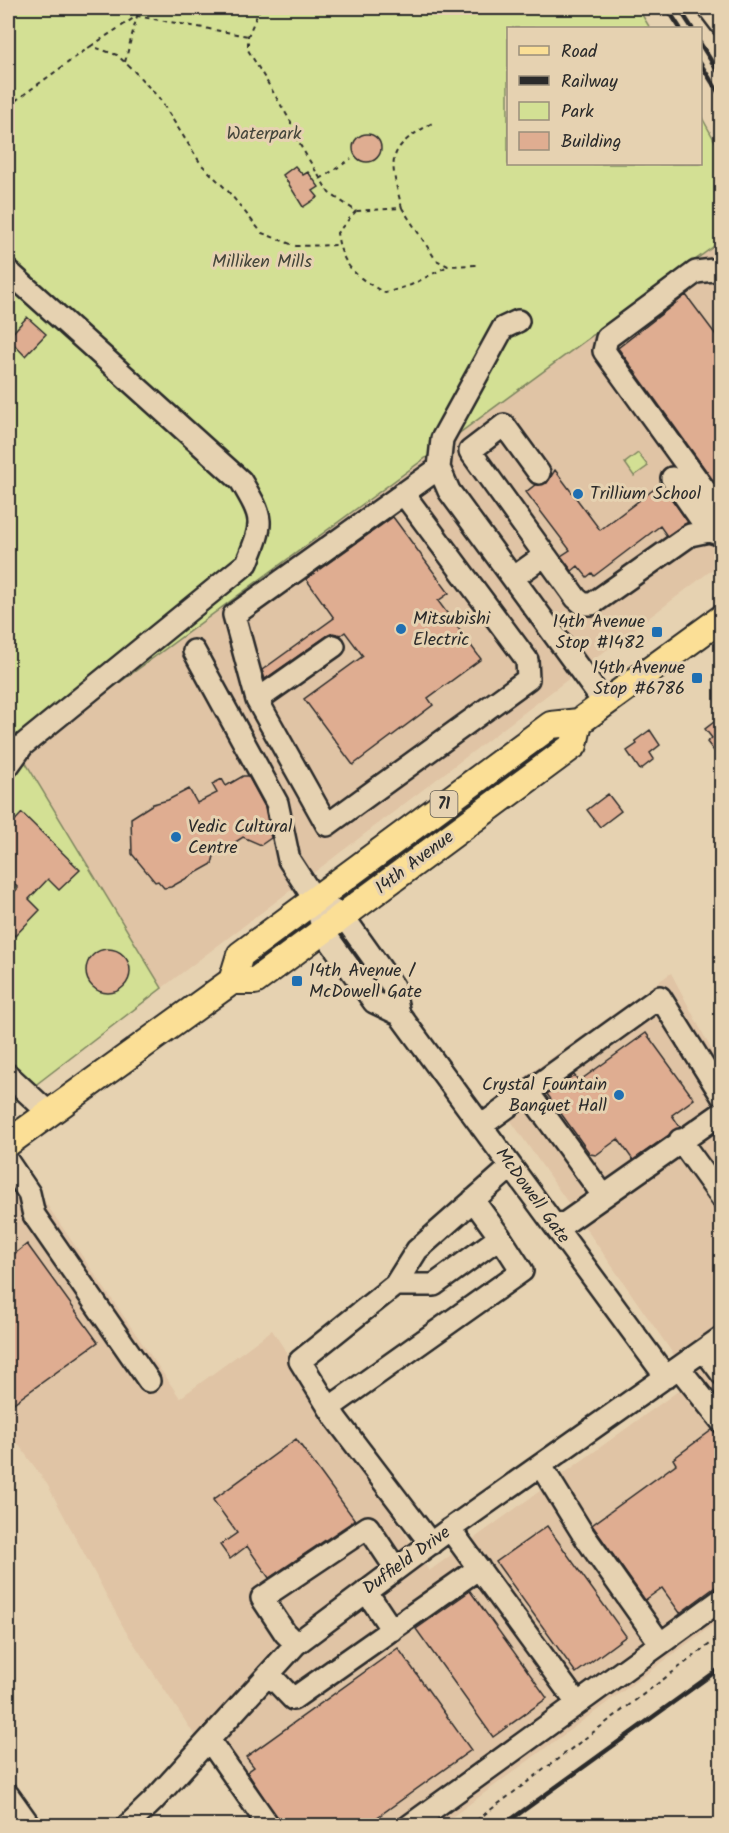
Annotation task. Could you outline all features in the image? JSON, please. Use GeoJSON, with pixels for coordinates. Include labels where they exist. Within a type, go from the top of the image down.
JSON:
{"type":"FeatureCollection","features":[{"type":"Feature","properties":{"kind":"main road","name":"14th Avenue"},"geometry":{"type":"LineString","coordinates":[[232,981],[240,955],[551,725],[579,722],[722,618]]}},
{"type":"Feature","properties":{"kind":"main road","name":"14th Avenue"},"geometry":{"type":"LineString","coordinates":[[8,1143],[232,981],[255,981],[333,924],[574,745],[579,722]]}},
{"type":"Feature","properties":{"kind":"street"},"geometry":{"type":"LineString","coordinates":[[709,8],[722,25]]}},
{"type":"Feature","properties":{"kind":"street"},"geometry":{"type":"LineString","coordinates":[[717,527],[604,351],[607,338],[696,272],[722,269]]}},
{"type":"Feature","properties":{"kind":"street"},"geometry":{"type":"LineString","coordinates":[[8,271],[241,480],[257,508],[260,531],[247,563],[23,745],[8,766]]}},
{"type":"Feature","properties":{"kind":"street"},"geometry":{"type":"LineString","coordinates":[[518,321],[503,328],[442,439],[439,468],[449,491],[604,704]]}},
{"type":"Feature","properties":{"kind":"street"},"geometry":{"type":"LineString","coordinates":[[539,473],[504,425],[470,451],[544,555],[583,604],[592,604],[690,536],[717,527]]}},
{"type":"Feature","properties":{"kind":"street"},"geometry":{"type":"LineString","coordinates":[[403,494],[528,660],[528,679],[327,825],[257,700],[234,615],[439,468]]}},
{"type":"Feature","properties":{"kind":"street"},"geometry":{"type":"LineString","coordinates":[[672,478],[717,527]]}},
{"type":"Feature","properties":{"kind":"street"},"geometry":{"type":"LineString","coordinates":[[513,578],[544,555]]}},
{"type":"Feature","properties":{"kind":"street"},"geometry":{"type":"LineString","coordinates":[[257,700],[334,646]]}},
{"type":"Feature","properties":{"kind":"street"},"geometry":{"type":"LineString","coordinates":[[194,651],[277,803],[289,860],[333,924]]}},
{"type":"Feature","properties":{"kind":"street","name":"McDowell Gate"},"geometry":{"type":"LineString","coordinates":[[333,924],[393,986],[399,1014],[557,1229],[673,1372],[722,1422]]}},
{"type":"Feature","properties":{"kind":"street"},"geometry":{"type":"LineString","coordinates":[[481,1126],[660,997],[722,1096]]}},
{"type":"Feature","properties":{"kind":"street"},"geometry":{"type":"LineString","coordinates":[[8,1075],[49,1113]]}},
{"type":"Feature","properties":{"kind":"street"},"geometry":{"type":"LineString","coordinates":[[527,1091],[603,1195]]}},
{"type":"Feature","properties":{"kind":"street"},"geometry":{"type":"LineString","coordinates":[[557,1229],[680,1140],[722,1113]]}},
{"type":"Feature","properties":{"kind":"street"},"geometry":{"type":"LineString","coordinates":[[680,1140],[722,1198]]}},
{"type":"Feature","properties":{"kind":"street"},"geometry":{"type":"LineString","coordinates":[[8,1162],[29,1193],[34,1215],[149,1381]]}},
{"type":"Feature","properties":{"kind":"street"},"geometry":{"type":"LineString","coordinates":[[431,1544],[329,1408],[300,1361],[395,1285],[417,1250],[511,1167]]}},
{"type":"Feature","properties":{"kind":"street"},"geometry":{"type":"LineString","coordinates":[[329,1408],[522,1271],[473,1200]]}},
{"type":"Feature","properties":{"kind":"street"},"geometry":{"type":"LineString","coordinates":[[395,1285],[434,1285],[500,1237]]}},
{"type":"Feature","properties":{"kind":"street","name":"Duffield Drive"},"geometry":{"type":"LineString","coordinates":[[127,1826],[270,1675],[296,1644],[450,1529],[722,1338]]}},
{"type":"Feature","properties":{"kind":"street"},"geometry":{"type":"LineString","coordinates":[[704,1350],[722,1374]]}},
{"type":"Feature","properties":{"kind":"street"},"geometry":{"type":"LineString","coordinates":[[541,1466],[583,1534],[660,1643]]}},
{"type":"Feature","properties":{"kind":"street"},"geometry":{"type":"LineString","coordinates":[[296,1644],[285,1633],[262,1598],[368,1527],[396,1569]]}},
{"type":"Feature","properties":{"kind":"street"},"geometry":{"type":"LineString","coordinates":[[450,1529],[577,1703]]}},
{"type":"Feature","properties":{"kind":"street"},"geometry":{"type":"LineString","coordinates":[[270,1675],[293,1699],[479,1568]]}},
{"type":"Feature","properties":{"kind":"street"},"geometry":{"type":"LineString","coordinates":[[366,1591],[392,1630]]}},
{"type":"Feature","properties":{"kind":"street"},"geometry":{"type":"LineString","coordinates":[[409,1826],[722,1599]]}},
{"type":"Feature","properties":{"kind":"street"},"geometry":{"type":"LineString","coordinates":[[209,1740],[269,1826]]}},
{"type":"Feature","properties":{"kind":"street"},"geometry":{"type":"LineString","coordinates":[[8,1795],[20,1822]]}},
{"type":"Feature","properties":{"kind":"path"},"geometry":{"type":"LineString","coordinates":[[125,62],[137,16],[136,8]]}},
{"type":"Feature","properties":{"kind":"path"},"geometry":{"type":"LineString","coordinates":[[260,8],[248,36],[248,50],[329,193],[356,211],[402,208]]}},
{"type":"Feature","properties":{"kind":"path"},"geometry":{"type":"LineString","coordinates":[[8,106],[137,16],[248,36]]}},
{"type":"Feature","properties":{"kind":"path"},"geometry":{"type":"LineString","coordinates":[[91,46],[117,55],[159,98],[201,165],[227,190],[262,233],[296,246],[339,245]]}},
{"type":"Feature","properties":{"kind":"path"},"geometry":{"type":"LineString","coordinates":[[434,122],[412,134],[393,154],[392,170],[402,208],[436,260],[448,266]]}},
{"type":"Feature","properties":{"kind":"path"},"geometry":{"type":"LineString","coordinates":[[320,179],[351,159]]}},
{"type":"Feature","properties":{"kind":"path"},"geometry":{"type":"LineString","coordinates":[[356,211],[337,233],[340,256],[364,281],[386,293],[411,285],[448,266],[477,265]]}},
{"type":"Feature","properties":{"kind":"path"},"geometry":{"type":"LineString","coordinates":[[469,1826],[722,1635]]}},
{"type":"Feature","properties":{"kind":"shaded area"},"geometry":{"type":"Polygon","coordinates":[[[721,241],[721,563],[162,988],[21,755],[721,241]]]}},
{"type":"Feature","properties":{"kind":"shaded area"},"geometry":{"type":"Polygon","coordinates":[[[671,973],[721,1068],[721,1619],[441,1825],[254,1825],[125,1630],[47,1484],[8,1430],[8,1197],[31,1182],[180,1398],[272,1330],[429,1571],[692,1381],[495,1098],[671,973]]]}},
{"type":"Feature","properties":{"kind":"green space","name":"Milliken Mills"},"geometry":{"type":"Polygon","coordinates":[[[8,8],[638,8],[649,27],[507,27],[507,165],[702,165],[702,118],[721,152],[721,241],[21,755],[162,988],[8,1106],[8,8]]]}},
{"type":"Feature","properties":{"kind":"green space"},"geometry":{"type":"Polygon","coordinates":[[[638,453],[648,466],[634,476],[625,463],[638,453]]]}},
{"type":"Feature","properties":{"kind":"building"},"geometry":{"type":"Polygon","coordinates":[[[367,134],[377,138],[381,148],[377,158],[367,162],[357,158],[353,148],[357,138],[367,134]]]}},
{"type":"Feature","properties":{"kind":"building"},"geometry":{"type":"Polygon","coordinates":[[[295,166],[303,175],[308,172],[319,187],[313,191],[318,197],[303,207],[283,175],[295,166]]]}},
{"type":"Feature","properties":{"kind":"building"},"geometry":{"type":"Polygon","coordinates":[[[686,295],[722,343],[722,478],[715,483],[618,348],[686,295]]]}},
{"type":"Feature","properties":{"kind":"building"},"geometry":{"type":"Polygon","coordinates":[[[27,317],[46,334],[25,356],[8,338],[27,317]]]}},
{"type":"Feature","properties":{"kind":"building"},"geometry":{"type":"Polygon","coordinates":[[[555,470],[600,530],[661,484],[688,522],[667,536],[660,526],[594,576],[592,573],[587,577],[578,566],[572,571],[561,556],[570,550],[526,492],[535,485],[547,483],[555,470]]]}},
{"type":"Feature","properties":{"kind":"building","name":"Mitsubishi Electric"},"geometry":{"type":"Polygon","coordinates":[[[393,517],[449,593],[438,601],[481,659],[428,698],[433,705],[353,765],[304,699],[363,656],[345,632],[341,635],[333,633],[327,636],[265,679],[262,670],[334,618],[306,579],[393,517]]]}},
{"type":"Feature","properties":{"kind":"building"},"geometry":{"type":"Polygon","coordinates":[[[722,716],[722,750],[719,747],[714,751],[707,742],[712,738],[705,729],[722,716]]]}},
{"type":"Feature","properties":{"kind":"building"},"geometry":{"type":"Polygon","coordinates":[[[650,730],[660,745],[650,753],[654,759],[640,770],[627,751],[637,744],[635,741],[650,730]]]}},
{"type":"Feature","properties":{"kind":"building","name":"Vedic Cultural Centre"},"geometry":{"type":"Polygon","coordinates":[[[243,776],[248,776],[265,807],[271,838],[261,845],[243,837],[214,856],[212,864],[171,887],[164,888],[158,881],[155,882],[132,854],[131,818],[153,804],[168,800],[189,789],[197,803],[217,793],[212,784],[222,779],[226,786],[243,776]]]}},
{"type":"Feature","properties":{"kind":"building"},"geometry":{"type":"Polygon","coordinates":[[[608,794],[621,811],[600,827],[587,810],[608,794]]]}},
{"type":"Feature","properties":{"kind":"building"},"geometry":{"type":"Polygon","coordinates":[[[22,813],[80,870],[59,890],[48,879],[29,899],[40,910],[15,936],[8,929],[8,899],[18,888],[8,877],[8,828],[22,813]]]}},
{"type":"Feature","properties":{"kind":"building"},"geometry":{"type":"Polygon","coordinates":[[[108,949],[117,950],[124,955],[129,962],[129,980],[124,987],[117,992],[108,993],[99,992],[92,987],[87,980],[86,971],[87,962],[92,955],[99,950],[108,949]]]}},
{"type":"Feature","properties":{"kind":"building","name":"Crystal Fountain Banquet Hall"},"geometry":{"type":"Polygon","coordinates":[[[646,1033],[694,1099],[672,1115],[680,1127],[633,1160],[618,1139],[596,1155],[590,1154],[547,1094],[574,1075],[579,1081],[646,1033]]]}},
{"type":"Feature","properties":{"kind":"building"},"geometry":{"type":"Polygon","coordinates":[[[27,1244],[98,1342],[8,1407],[8,1259],[27,1244]]]}},
{"type":"Feature","properties":{"kind":"building"},"geometry":{"type":"Polygon","coordinates":[[[712,1430],[722,1439],[722,1582],[680,1613],[662,1588],[645,1600],[592,1525],[676,1464],[673,1459],[712,1430]]]}},
{"type":"Feature","properties":{"kind":"building"},"geometry":{"type":"Polygon","coordinates":[[[296,1439],[355,1520],[269,1578],[247,1546],[230,1559],[220,1545],[237,1533],[213,1500],[296,1439]]]}},
{"type":"Feature","properties":{"kind":"building"},"geometry":{"type":"Polygon","coordinates":[[[547,1526],[626,1636],[576,1673],[496,1562],[547,1526]]]}},
{"type":"Feature","properties":{"kind":"building"},"geometry":{"type":"Polygon","coordinates":[[[470,1591],[547,1698],[493,1737],[416,1629],[470,1591]]]}},
{"type":"Feature","properties":{"kind":"building"},"geometry":{"type":"Polygon","coordinates":[[[398,1648],[471,1750],[365,1826],[282,1826],[247,1772],[254,1767],[246,1757],[398,1648]]]}},
{"type":"Feature","properties":{"kind":"railway"},"geometry":{"type":"LineString","coordinates":[[667,8],[679,27]]}},
{"type":"Feature","properties":{"kind":"railway"},"geometry":{"type":"LineString","coordinates":[[679,8],[691,27]]}},
{"type":"Feature","properties":{"kind":"railway"},"geometry":{"type":"LineString","coordinates":[[702,46],[722,78]]}},
{"type":"Feature","properties":{"kind":"railway"},"geometry":{"type":"LineString","coordinates":[[702,66],[722,98]]}},
{"type":"Feature","properties":{"kind":"railway"},"geometry":{"type":"LineString","coordinates":[[502,1826],[722,1667]]}},
{"type":"Feature","properties":{"kind":"place","name":"Trillium School"},"geometry":{"type":"Point","coordinates":[578,494]}},
{"type":"Feature","properties":{"kind":"place","name":"Mitsubishi Electric"},"geometry":{"type":"Point","coordinates":[401,629]}},
{"type":"Feature","properties":{"kind":"place","name":"14th Avenue Stop #1482"},"geometry":{"type":"Point","coordinates":[657,632]}},
{"type":"Feature","properties":{"kind":"place","name":"14th Avenue Stop #6786"},"geometry":{"type":"Point","coordinates":[697,678]}},
{"type":"Feature","properties":{"kind":"place","name":"Vedic Cultural Centre"},"geometry":{"type":"Point","coordinates":[176,837]}},
{"type":"Feature","properties":{"kind":"place","name":"14th Avenue / McDowell Gate"},"geometry":{"type":"Point","coordinates":[297,981]}},
{"type":"Feature","properties":{"kind":"place","name":"Crystal Fountain Banquet Hall"},"geometry":{"type":"Point","coordinates":[619,1095]}},
{"type":"Feature","properties":{"kind":"park label","name":"Waterpark"},"geometry":{"type":"Point","coordinates":[264,134]}}]}
